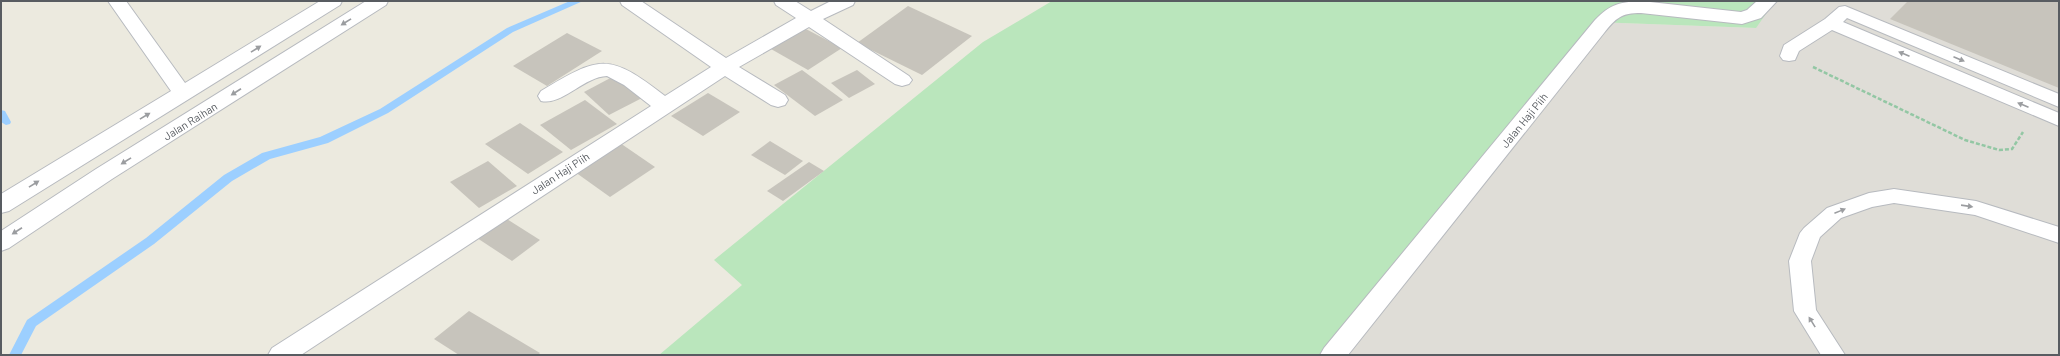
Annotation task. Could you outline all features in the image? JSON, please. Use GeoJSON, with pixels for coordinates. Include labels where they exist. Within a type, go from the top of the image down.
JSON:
{"type":"FeatureCollection","features":[{"type":"Feature","properties":{"kind":"street"},"geometry":{"type":"LineString","coordinates":[[117,1],[183,94]]}},
{"type":"Feature","properties":{"kind":"street"},"geometry":{"type":"LineString","coordinates":[[1,205],[333,1]]}},
{"type":"Feature","properties":{"kind":"street","name":"Jalan Raihan"},"geometry":{"type":"LineString","coordinates":[[1,242],[379,1]]}},
{"type":"Feature","properties":{"kind":"street"},"geometry":{"type":"LineString","coordinates":[[629,1],[725,67],[778,100]]}},
{"type":"Feature","properties":{"kind":"street"},"geometry":{"type":"LineString","coordinates":[[783,1],[809,20],[902,80]]}},
{"type":"Feature","properties":{"kind":"street","name":"Jalan Haji Piih"},"geometry":{"type":"LineString","coordinates":[[281,355],[725,67],[846,1]]}},
{"type":"Feature","properties":{"kind":"street","name":"Jalan Haji Piih"},"geometry":{"type":"LineString","coordinates":[[1333,355],[1615,11],[1627,6],[1649,6],[1742,18],[1754,14],[1768,1]]}},
{"type":"Feature","properties":{"kind":"street"},"geometry":{"type":"LineString","coordinates":[[274,38],[301,50]]}},
{"type":"Feature","properties":{"kind":"street"},"geometry":{"type":"LineString","coordinates":[[548,96],[585,73],[603,68],[621,73],[664,106]]}},
{"type":"Feature","properties":{"kind":"lane"},"geometry":{"type":"LineString","coordinates":[[1789,56],[1790,49],[1831,23],[1851,6],[2054,111]]}},
{"type":"Feature","properties":{"kind":"lane"},"geometry":{"type":"LineString","coordinates":[[1831,23],[2054,111]]}},
{"type":"Feature","properties":{"kind":"lane"},"geometry":{"type":"LineString","coordinates":[[1833,355],[1805,310],[1800,261],[1811,233],[1834,213],[1869,200],[1894,196],[1976,208],[2059,235]]}},
{"type":"Feature","properties":{"kind":"path"},"geometry":{"type":"LineString","coordinates":[[1789,56],[1965,140],[1999,150],[2012,149],[2054,111]]}},
{"type":"Feature","properties":{"kind":"shaded area"},"geometry":{"type":"Polygon","coordinates":[[[1775,1],[2059,1],[2059,355],[1323,355],[1594,22],[1755,28],[1775,1]]]}},
{"type":"Feature","properties":{"kind":"green space"},"geometry":{"type":"Polygon","coordinates":[[[1052,1],[1775,1],[1756,28],[1594,22],[1323,355],[659,355],[742,285],[714,260],[983,42],[1052,1]]]}},
{"type":"Feature","properties":{"kind":"building"},"geometry":{"type":"Polygon","coordinates":[[[1908,1],[2059,1],[2059,88],[1890,19],[1908,1]]]}},
{"type":"Feature","properties":{"kind":"building"},"geometry":{"type":"Polygon","coordinates":[[[908,6],[972,36],[922,75],[857,43],[908,6]]]}},
{"type":"Feature","properties":{"kind":"building"},"geometry":{"type":"Polygon","coordinates":[[[804,28],[842,48],[808,70],[771,49],[804,28]]]}},
{"type":"Feature","properties":{"kind":"building"},"geometry":{"type":"Polygon","coordinates":[[[567,33],[602,51],[547,86],[513,66],[567,33]]]}},
{"type":"Feature","properties":{"kind":"building"},"geometry":{"type":"Polygon","coordinates":[[[802,70],[843,100],[815,116],[774,85],[802,70]]]}},
{"type":"Feature","properties":{"kind":"building"},"geometry":{"type":"Polygon","coordinates":[[[857,70],[875,84],[849,98],[831,83],[857,70]]]}},
{"type":"Feature","properties":{"kind":"building"},"geometry":{"type":"Polygon","coordinates":[[[616,75],[642,98],[609,115],[584,92],[616,75]]]}},
{"type":"Feature","properties":{"kind":"building"},"geometry":{"type":"Polygon","coordinates":[[[708,93],[740,112],[703,136],[671,116],[708,93]]]}},
{"type":"Feature","properties":{"kind":"building"},"geometry":{"type":"Polygon","coordinates":[[[585,100],[617,124],[571,150],[540,125],[585,100]]]}},
{"type":"Feature","properties":{"kind":"building"},"geometry":{"type":"Polygon","coordinates":[[[520,123],[563,152],[528,174],[485,144],[520,123]]]}},
{"type":"Feature","properties":{"kind":"building"},"geometry":{"type":"Polygon","coordinates":[[[770,141],[803,161],[785,175],[751,155],[770,141]]]}},
{"type":"Feature","properties":{"kind":"building"},"geometry":{"type":"Polygon","coordinates":[[[620,143],[655,167],[610,197],[575,172],[620,143]]]}},
{"type":"Feature","properties":{"kind":"building"},"geometry":{"type":"Polygon","coordinates":[[[488,161],[517,186],[479,208],[450,182],[488,161]]]}},
{"type":"Feature","properties":{"kind":"building"},"geometry":{"type":"Polygon","coordinates":[[[809,162],[824,171],[783,201],[767,191],[809,162]]]}},
{"type":"Feature","properties":{"kind":"building"},"geometry":{"type":"Polygon","coordinates":[[[502,216],[540,240],[512,261],[474,236],[502,216]]]}},
{"type":"Feature","properties":{"kind":"building"},"geometry":{"type":"Polygon","coordinates":[[[469,311],[540,353],[538,355],[459,355],[434,339],[469,311]]]}},
{"type":"Feature","properties":{"kind":"waterway"},"geometry":{"type":"LineString","coordinates":[[15,355],[31,323],[150,241],[228,178],[266,156],[324,140],[384,111],[510,30],[578,1]]}},
{"type":"Feature","properties":{"kind":"waterway"},"geometry":{"type":"LineString","coordinates":[[1,113],[6,122]]}}]}
